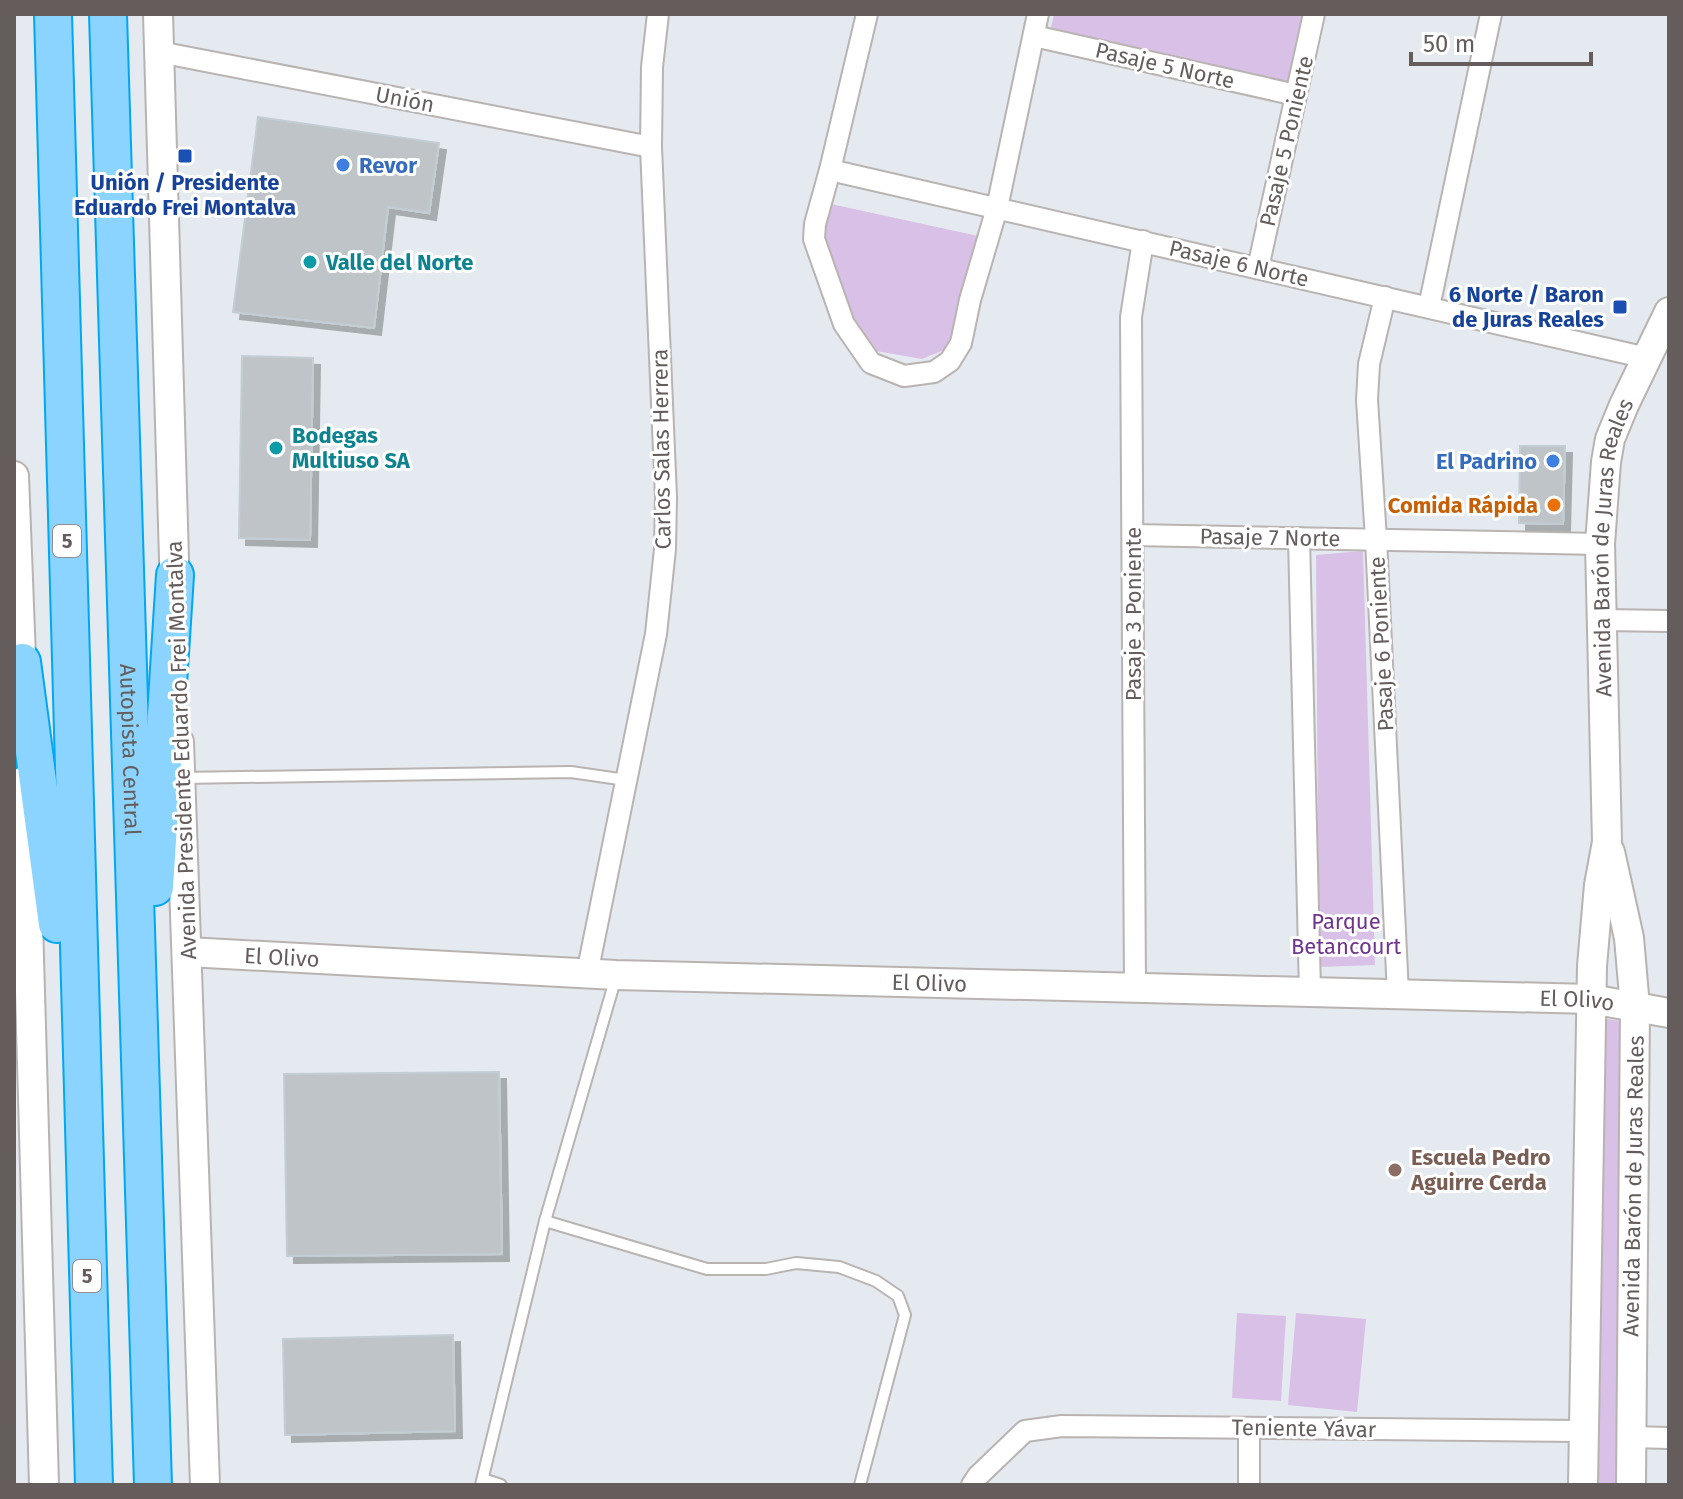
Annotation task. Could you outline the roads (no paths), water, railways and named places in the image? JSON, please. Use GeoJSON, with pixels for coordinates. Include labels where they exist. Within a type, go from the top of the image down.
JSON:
{"type":"FeatureCollection","features":[{"type":"Feature","properties":{"kind":"highway","name":"5"},"geometry":{"type":"LineString","coordinates":[[53,14],[94,1485]]}},
{"type":"Feature","properties":{"kind":"highway","name":"Autopista Central"},"geometry":{"type":"LineString","coordinates":[[108,14],[153,1485]]}},
{"type":"Feature","properties":{"kind":"highway"},"geometry":{"type":"LineString","coordinates":[[140,1076],[175,575]]}},
{"type":"Feature","properties":{"kind":"highway"},"geometry":{"type":"LineString","coordinates":[[22,662],[54,904],[80,1067]]}},
{"type":"Feature","properties":{"kind":"street","name":"Avenida Presidente Eduardo Frei Montalva"},"geometry":{"type":"LineString","coordinates":[[158,14],[180,778],[205,1485]]}},
{"type":"Feature","properties":{"kind":"street","name":"Carlos Salas Herrera"},"geometry":{"type":"LineString","coordinates":[[587,974],[656,634],[665,549],[666,497],[651,147],[651,93],[658,14]]}},
{"type":"Feature","properties":{"kind":"street"},"geometry":{"type":"LineString","coordinates":[[867,14],[815,224],[814,239],[844,324],[871,363],[904,376],[934,372],[950,361],[961,343],[997,208],[1038,14]]}},
{"type":"Feature","properties":{"kind":"street","name":"Pasaje 5 Poniente"},"geometry":{"type":"LineString","coordinates":[[1258,268],[1314,14]]}},
{"type":"Feature","properties":{"kind":"street"},"geometry":{"type":"LineString","coordinates":[[1429,307],[1491,14]]}},
{"type":"Feature","properties":{"kind":"street","name":"Pasaje 5 Norte"},"geometry":{"type":"LineString","coordinates":[[1034,36],[1296,95]]}},
{"type":"Feature","properties":{"kind":"street","name":"Unión"},"geometry":{"type":"LineString","coordinates":[[159,52],[651,147]]}},
{"type":"Feature","properties":{"kind":"street","name":"Pasaje 6 Norte"},"geometry":{"type":"LineString","coordinates":[[830,170],[1647,358]]}},
{"type":"Feature","properties":{"kind":"street","name":"Pasaje 3 Poniente"},"geometry":{"type":"LineString","coordinates":[[1135,988],[1131,317],[1143,241]]}},
{"type":"Feature","properties":{"kind":"street","name":"Pasaje 6 Poniente"},"geometry":{"type":"LineString","coordinates":[[1385,297],[1367,378],[1398,994]]}},
{"type":"Feature","properties":{"kind":"street","name":"Avenida Barón de Juras Reales"},"geometry":{"type":"LineString","coordinates":[[1583,1485],[1591,999],[1595,923],[1607,842],[1600,544],[1606,462],[1610,439],[1669,312]]}},
{"type":"Feature","properties":{"kind":"street"},"geometry":{"type":"LineString","coordinates":[[14,476],[22,662],[28,1156],[44,1485]]}},
{"type":"Feature","properties":{"kind":"street","name":"Pasaje 7 Norte"},"geometry":{"type":"LineString","coordinates":[[1133,535],[1600,544]]}},
{"type":"Feature","properties":{"kind":"street"},"geometry":{"type":"LineString","coordinates":[[1299,538],[1310,992]]}},
{"type":"Feature","properties":{"kind":"street"},"geometry":{"type":"LineString","coordinates":[[1603,620],[1669,621]]}},
{"type":"Feature","properties":{"kind":"street","name":"Avenida Barón de Juras Reales"},"geometry":{"type":"LineString","coordinates":[[1607,842],[1622,897],[1635,1007],[1631,1485]]}},
{"type":"Feature","properties":{"kind":"street","name":"El Olivo"},"geometry":{"type":"LineString","coordinates":[[188,952],[616,975],[1591,999],[1669,1013]]}},
{"type":"Feature","properties":{"kind":"street","name":"Teniente Yávar"},"geometry":{"type":"LineString","coordinates":[[972,1485],[1025,1431],[1062,1426],[1583,1431]]}},
{"type":"Feature","properties":{"kind":"street"},"geometry":{"type":"LineString","coordinates":[[1249,1428],[1249,1485]]}},
{"type":"Feature","properties":{"kind":"street"},"geometry":{"type":"LineString","coordinates":[[1631,1437],[1669,1438]]}},
{"type":"Feature","properties":{"kind":"lane"},"geometry":{"type":"LineString","coordinates":[[180,778],[571,772],[626,780]]}},
{"type":"Feature","properties":{"kind":"lane"},"geometry":{"type":"LineString","coordinates":[[501,1485],[482,1482],[545,1221],[616,975]]}},
{"type":"Feature","properties":{"kind":"lane"},"geometry":{"type":"LineString","coordinates":[[545,1221],[707,1269],[766,1269],[796,1263],[839,1267],[876,1281],[898,1296],[905,1315],[860,1485]]}},
{"type":"Feature","properties":{"kind":"place","name":"Unión / Presidente Eduardo Frei Montalva"},"geometry":{"type":"Point","coordinates":[185,156]}},
{"type":"Feature","properties":{"kind":"place","name":"Revor"},"geometry":{"type":"Point","coordinates":[343,165]}},
{"type":"Feature","properties":{"kind":"place","name":"Valle del Norte"},"geometry":{"type":"Point","coordinates":[310,262]}},
{"type":"Feature","properties":{"kind":"place","name":"6 Norte / Baron de Juras Reales"},"geometry":{"type":"Point","coordinates":[1620,307]}},
{"type":"Feature","properties":{"kind":"place","name":"Bodegas Multiuso SA"},"geometry":{"type":"Point","coordinates":[276,448]}},
{"type":"Feature","properties":{"kind":"place","name":"El Padrino"},"geometry":{"type":"Point","coordinates":[1553,461]}},
{"type":"Feature","properties":{"kind":"place","name":"Comida Rápida"},"geometry":{"type":"Point","coordinates":[1554,505]}},
{"type":"Feature","properties":{"kind":"place","name":"Escuela Pedro Aguirre Cerda"},"geometry":{"type":"Point","coordinates":[1395,1170]}},
{"type":"Feature","properties":{"kind":"park label","name":"Parque Betancourt"},"geometry":{"type":"Point","coordinates":[1346,934]}}]}
